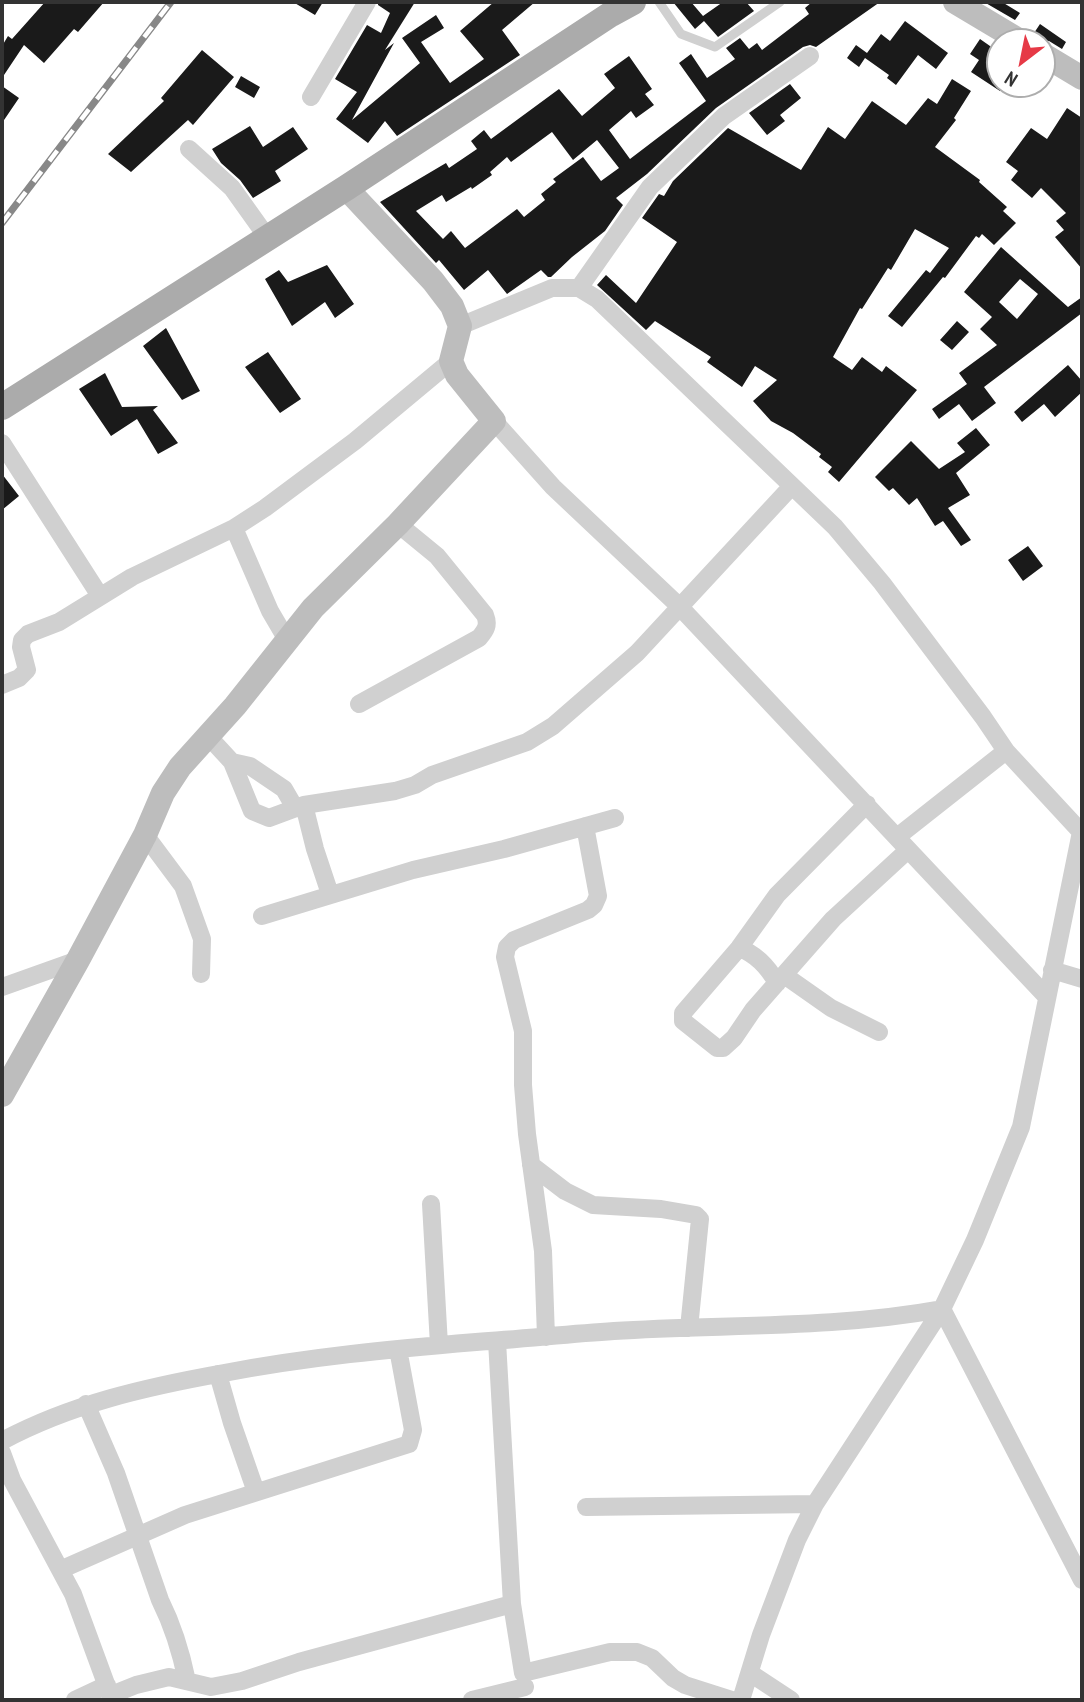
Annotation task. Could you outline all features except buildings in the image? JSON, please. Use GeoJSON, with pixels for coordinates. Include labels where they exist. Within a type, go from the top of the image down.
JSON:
{"type":"FeatureCollection","features":[{"type":"Feature","properties":{"kind":"main road"},"geometry":{"type":"LineString","coordinates":[[2,407],[633,2]]}},
{"type":"Feature","properties":{"kind":"street"},"geometry":{"type":"LineString","coordinates":[[311,97],[367,2]]}},
{"type":"Feature","properties":{"kind":"street"},"geometry":{"type":"LineString","coordinates":[[955,2],[999,28]]}},
{"type":"Feature","properties":{"kind":"street"},"geometry":{"type":"LineString","coordinates":[[579,288],[650,187],[724,116],[810,56]]}},
{"type":"Feature","properties":{"kind":"street"},"geometry":{"type":"LineString","coordinates":[[1056,62],[1082,78]]}},
{"type":"Feature","properties":{"kind":"street"},"geometry":{"type":"LineString","coordinates":[[189,149],[232,188],[267,237]]}},
{"type":"Feature","properties":{"kind":"street"},"geometry":{"type":"LineString","coordinates":[[2,685],[19,678],[27,670],[20,647],[28,634],[59,622],[100,596],[234,528],[265,508],[355,441],[451,361],[460,326],[452,306],[433,281],[346,188]]}},
{"type":"Feature","properties":{"kind":"street"},"geometry":{"type":"LineString","coordinates":[[460,326],[552,288],[579,288],[597,299],[835,527],[882,583],[1006,751],[1081,829],[1021,1127],[975,1240],[942,1309],[815,1504],[797,1540],[761,1635],[741,1700]]}},
{"type":"Feature","properties":{"kind":"street"},"geometry":{"type":"LineString","coordinates":[[451,361],[457,375],[494,421],[553,486],[679,606],[1046,996]]}},
{"type":"Feature","properties":{"kind":"street"},"geometry":{"type":"LineString","coordinates":[[2,1096],[145,835],[163,793],[180,767],[313,608],[398,524],[494,421]]}},
{"type":"Feature","properties":{"kind":"street"},"geometry":{"type":"LineString","coordinates":[[2,443],[100,596]]}},
{"type":"Feature","properties":{"kind":"street"},"geometry":{"type":"LineString","coordinates":[[208,736],[232,762],[252,811],[269,818],[299,806],[396,791],[415,785],[432,775],[527,742],[553,726],[637,653],[791,487]]}},
{"type":"Feature","properties":{"kind":"street"},"geometry":{"type":"LineString","coordinates":[[359,704],[479,638],[486,630],[488,622],[437,556],[398,524]]}},
{"type":"Feature","properties":{"kind":"street"},"geometry":{"type":"LineString","coordinates":[[234,528],[270,611],[287,640]]}},
{"type":"Feature","properties":{"kind":"street"},"geometry":{"type":"LineString","coordinates":[[867,804],[776,895],[739,948],[683,1013],[683,1021],[717,1048],[723,1048],[734,1038],[753,1010],[902,844],[1006,751]]}},
{"type":"Feature","properties":{"kind":"street"},"geometry":{"type":"LineString","coordinates":[[232,762],[250,766],[284,789],[299,806],[330,894]]}},
{"type":"Feature","properties":{"kind":"street"},"geometry":{"type":"LineString","coordinates":[[262,916],[413,870],[504,849],[615,818]]}},
{"type":"Feature","properties":{"kind":"street"},"geometry":{"type":"LineString","coordinates":[[546,1336],[543,1251],[523,1086],[523,1031],[505,957],[507,947],[514,940],[588,910],[594,905],[598,896],[585,826]]}},
{"type":"Feature","properties":{"kind":"street"},"geometry":{"type":"LineString","coordinates":[[145,835],[183,886],[202,939],[201,974]]}},
{"type":"Feature","properties":{"kind":"street"},"geometry":{"type":"LineString","coordinates":[[739,948],[748,951],[780,979],[879,1032]]}},
{"type":"Feature","properties":{"kind":"street"},"geometry":{"type":"LineString","coordinates":[[2,987],[78,960]]}},
{"type":"Feature","properties":{"kind":"street"},"geometry":{"type":"LineString","coordinates":[[1052,970],[1082,979]]}},
{"type":"Feature","properties":{"kind":"street"},"geometry":{"type":"LineString","coordinates":[[531,1165],[565,1191],[593,1205],[661,1209],[696,1216],[699,1219],[688,1328]]}},
{"type":"Feature","properties":{"kind":"street"},"geometry":{"type":"LineString","coordinates":[[431,1204],[439,1345]]}},
{"type":"Feature","properties":{"kind":"street"},"geometry":{"type":"LineString","coordinates":[[2,1441],[36,1423],[86,1404],[279,1362],[546,1336],[838,1323],[899,1317],[942,1309]]}},
{"type":"Feature","properties":{"kind":"street"},"geometry":{"type":"LineString","coordinates":[[942,1309],[1082,1580]]}},
{"type":"Feature","properties":{"kind":"street"},"geometry":{"type":"LineString","coordinates":[[498,1341],[512,1605],[525,1687]]}},
{"type":"Feature","properties":{"kind":"street"},"geometry":{"type":"LineString","coordinates":[[60,1570],[185,1515],[410,1444],[413,1430],[398,1349]]}},
{"type":"Feature","properties":{"kind":"street"},"geometry":{"type":"LineString","coordinates":[[218,1374],[257,1492]]}},
{"type":"Feature","properties":{"kind":"street"},"geometry":{"type":"LineString","coordinates":[[86,1404],[116,1473],[136,1535],[178,1643],[187,1681]]}},
{"type":"Feature","properties":{"kind":"street"},"geometry":{"type":"LineString","coordinates":[[2,1453],[12,1480],[73,1594],[110,1694]]}},
{"type":"Feature","properties":{"kind":"street"},"geometry":{"type":"LineString","coordinates":[[586,1507],[815,1504]]}},
{"type":"Feature","properties":{"kind":"street"},"geometry":{"type":"LineString","coordinates":[[75,1700],[110,1694],[169,1677],[211,1686],[227,1693],[299,1662],[512,1605]]}},
{"type":"Feature","properties":{"kind":"street"},"geometry":{"type":"LineString","coordinates":[[472,1700],[525,1687],[610,1652],[637,1652],[653,1658],[673,1678],[685,1685],[732,1700]]}},
{"type":"Feature","properties":{"kind":"street"},"geometry":{"type":"LineString","coordinates":[[750,1673],[791,1700]]}},
{"type":"Feature","properties":{"kind":"lane"},"geometry":{"type":"LineString","coordinates":[[659,2],[681,34],[715,47],[780,2]]}},
{"type":"Feature","properties":{"kind":"railway"},"geometry":{"type":"LineString","coordinates":[[2,223],[171,2]]}}]}
